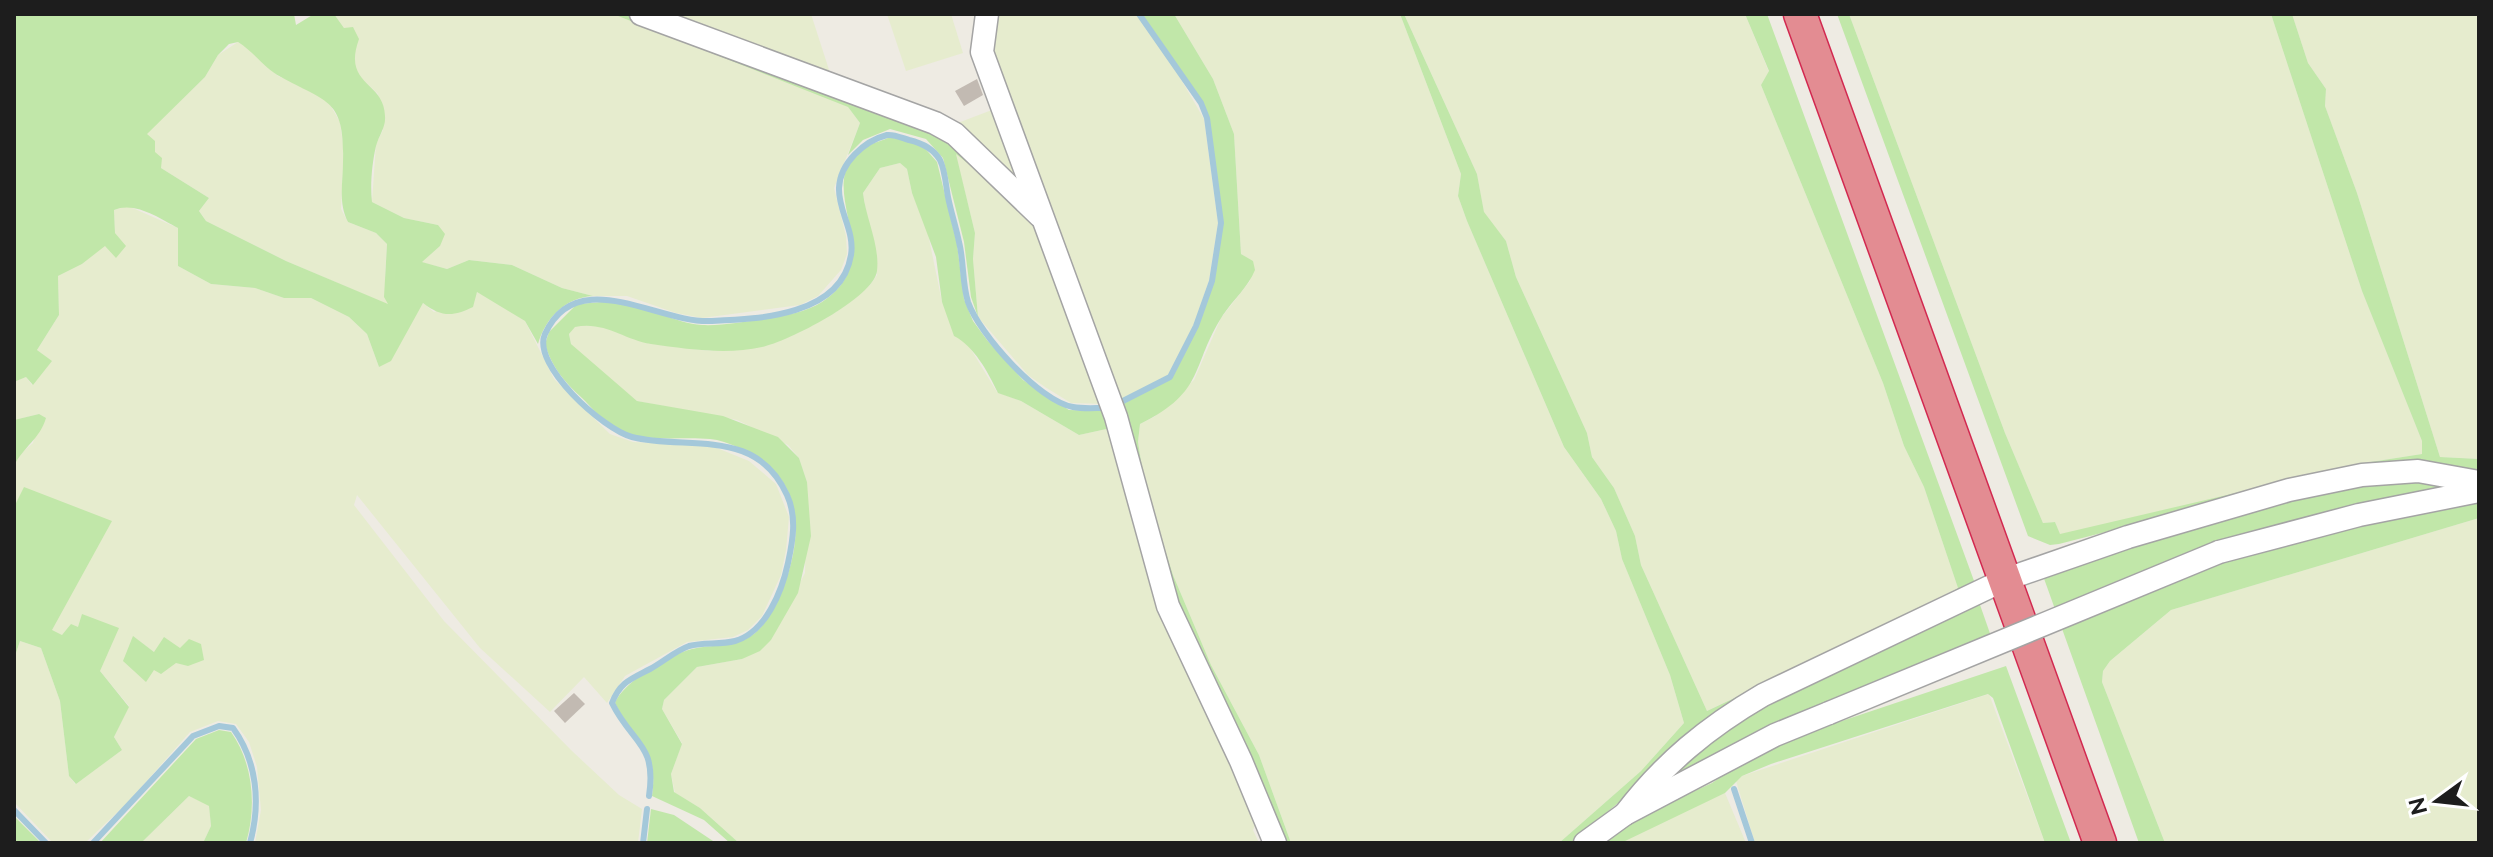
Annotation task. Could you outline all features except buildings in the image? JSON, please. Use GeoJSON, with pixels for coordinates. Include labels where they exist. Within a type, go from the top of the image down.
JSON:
{"type":"FeatureCollection","features":[{"type":"Feature","properties":{"kind":"highway"},"geometry":{"type":"LineString","coordinates":[[1800,14],[2100,843]]}},
{"type":"Feature","properties":{"kind":"street"},"geometry":{"type":"LineString","coordinates":[[641,14],[935,123],[955,134],[1043,220]]}},
{"type":"Feature","properties":{"kind":"street"},"geometry":{"type":"LineString","coordinates":[[987,14],[982,52],[1116,417],[1168,606],[1241,761],[1275,843]]}},
{"type":"Feature","properties":{"kind":"street"},"geometry":{"type":"LineString","coordinates":[[1625,814],[1676,755],[1729,715],[1763,695],[2004,580],[2128,537],[2289,490],[2362,475],[2418,471],[2479,482]]}},
{"type":"Feature","properties":{"kind":"street"},"geometry":{"type":"LineString","coordinates":[[1585,843],[1625,814],[1775,735],[2219,552],[2359,515],[2479,491]]}},
{"type":"Feature","properties":{"kind":"green space"},"geometry":{"type":"Polygon","coordinates":[[[14,14],[294,14],[296,25],[314,14],[334,14],[344,28],[353,27],[359,39],[355,54],[359,75],[383,104],[385,120],[373,160],[372,202],[404,218],[438,225],[445,234],[440,246],[422,262],[447,269],[469,260],[512,265],[562,288],[593,296],[574,301],[558,311],[546,325],[538,344],[525,321],[477,292],[473,307],[459,313],[441,313],[423,303],[391,361],[379,367],[367,334],[349,317],[311,298],[284,298],[255,288],[211,284],[178,266],[178,228],[147,212],[122,208],[114,210],[115,233],[126,246],[116,258],[105,246],[82,264],[58,276],[59,315],[37,350],[52,361],[33,385],[26,377],[14,382],[14,14]],[[238,42],[229,44],[218,55],[205,77],[147,134],[155,141],[155,152],[162,158],[161,168],[209,198],[199,211],[206,221],[286,261],[388,304],[384,297],[387,244],[376,233],[348,222],[343,208],[343,141],[336,114],[321,98],[275,74],[238,42]]]}},
{"type":"Feature","properties":{"kind":"green space"},"geometry":{"type":"Polygon","coordinates":[[[334,14],[613,14],[832,98],[848,107],[860,123],[834,188],[846,236],[847,254],[841,270],[818,296],[800,305],[702,318],[676,313],[627,296],[593,296],[562,288],[512,265],[469,260],[447,269],[421,262],[440,246],[438,225],[404,218],[372,202],[376,144],[383,130],[378,94],[356,73],[344,28],[334,14]]]}},
{"type":"Feature","properties":{"kind":"green space"},"geometry":{"type":"Polygon","coordinates":[[[613,14],[628,14],[930,126],[1039,221],[1035,226],[994,184],[956,154],[975,233],[973,259],[978,317],[971,297],[964,242],[943,158],[926,139],[890,129],[863,140],[848,155],[860,123],[848,107],[613,14]]]}},
{"type":"Feature","properties":{"kind":"green space"},"geometry":{"type":"Polygon","coordinates":[[[666,14],[811,14],[831,76],[666,14]]]}},
{"type":"Feature","properties":{"kind":"green space"},"geometry":{"type":"Polygon","coordinates":[[[887,14],[951,14],[963,53],[906,71],[887,14]]]}},
{"type":"Feature","properties":{"kind":"green space"},"geometry":{"type":"Polygon","coordinates":[[[994,14],[1136,14],[1165,52],[1204,119],[1218,223],[1209,280],[1194,325],[1168,375],[1118,401],[991,50],[994,14]]]}},
{"type":"Feature","properties":{"kind":"green space"},"geometry":{"type":"Polygon","coordinates":[[[1142,14],[1174,14],[1213,79],[1234,134],[1241,254],[1253,261],[1255,270],[1223,315],[1187,388],[1177,400],[1140,424],[1138,442],[1145,486],[1173,575],[1211,665],[1259,755],[1291,843],[1280,843],[1187,641],[1121,405],[1171,378],[1198,327],[1214,282],[1223,223],[1209,118],[1203,102],[1142,14]]]}},
{"type":"Feature","properties":{"kind":"green space"},"geometry":{"type":"Polygon","coordinates":[[[1174,14],[1400,14],[1461,174],[1458,196],[1467,221],[1564,447],[1601,499],[1616,531],[1622,559],[1670,675],[1684,723],[1641,771],[1559,843],[1291,843],[1259,755],[1211,665],[1173,575],[1145,486],[1138,442],[1140,424],[1154,417],[1194,380],[1221,318],[1250,281],[1252,261],[1241,254],[1234,134],[1213,79],[1174,14]]]}},
{"type":"Feature","properties":{"kind":"green space"},"geometry":{"type":"Polygon","coordinates":[[[1400,14],[1404,14],[1477,174],[1484,212],[1506,241],[1516,277],[1587,433],[1592,457],[1614,488],[1635,536],[1641,565],[1707,711],[1940,600],[1958,588],[1924,487],[1904,446],[1883,383],[1761,85],[1769,71],[1745,14],[1767,14],[1977,589],[1821,663],[1636,788],[1570,843],[1559,843],[1641,771],[1684,723],[1670,675],[1622,559],[1616,531],[1601,499],[1564,447],[1467,221],[1458,196],[1461,174],[1400,14]]]}},
{"type":"Feature","properties":{"kind":"green space"},"geometry":{"type":"Polygon","coordinates":[[[1404,14],[1745,14],[1769,72],[1761,85],[1883,383],[1904,446],[1924,487],[1958,588],[1707,711],[1641,565],[1635,536],[1614,488],[1592,457],[1587,433],[1516,277],[1506,241],[1484,213],[1477,174],[1404,14]]]}},
{"type":"Feature","properties":{"kind":"green space"},"geometry":{"type":"Polygon","coordinates":[[[1837,14],[1849,14],[2005,433],[2043,523],[2055,522],[2060,534],[2364,463],[2422,454],[2422,441],[2362,291],[2271,14],[2292,14],[2308,63],[2326,89],[2325,106],[2357,193],[2440,457],[2479,459],[2479,470],[2280,487],[2059,544],[2050,545],[2028,536],[1837,14]]]}},
{"type":"Feature","properties":{"kind":"green space"},"geometry":{"type":"Polygon","coordinates":[[[1849,14],[2271,14],[2362,291],[2422,441],[2422,454],[2364,463],[2060,535],[2055,522],[2043,523],[2005,433],[1849,14]]]}},
{"type":"Feature","properties":{"kind":"green space"},"geometry":{"type":"Polygon","coordinates":[[[2292,14],[2479,14],[2479,459],[2440,457],[2357,193],[2325,106],[2326,89],[2308,63],[2292,14]]]}},
{"type":"Feature","properties":{"kind":"green space"},"geometry":{"type":"Polygon","coordinates":[[[238,42],[278,76],[314,91],[329,103],[340,122],[344,151],[341,209],[348,222],[376,233],[387,244],[385,276],[389,305],[286,261],[206,221],[199,211],[209,198],[161,168],[146,134],[205,77],[218,55],[238,42]]]}},
{"type":"Feature","properties":{"kind":"green space"},"geometry":{"type":"Polygon","coordinates":[[[997,108],[1031,204],[950,126],[997,108]]]}},
{"type":"Feature","properties":{"kind":"green space"},"geometry":{"type":"Polygon","coordinates":[[[890,137],[922,145],[937,162],[957,244],[964,299],[973,321],[987,340],[1023,380],[1069,410],[1107,411],[1111,428],[1079,435],[1021,401],[998,393],[974,353],[954,336],[942,302],[936,257],[912,193],[907,169],[900,163],[880,168],[863,193],[877,261],[872,282],[846,306],[809,328],[762,347],[721,351],[651,344],[605,329],[575,327],[569,334],[571,344],[637,401],[723,416],[778,437],[799,458],[807,482],[811,536],[798,593],[771,640],[760,651],[742,659],[697,667],[664,700],[662,709],[682,744],[671,774],[674,792],[700,808],[739,843],[730,843],[704,820],[652,796],[652,766],[648,755],[615,703],[627,686],[660,663],[692,649],[744,640],[764,623],[786,580],[795,544],[794,508],[788,491],[779,476],[765,463],[732,445],[710,439],[635,436],[613,427],[564,380],[545,344],[549,332],[577,304],[626,303],[692,324],[710,325],[789,314],[822,302],[842,283],[851,262],[852,241],[844,179],[851,161],[868,146],[890,137]]]}},
{"type":"Feature","properties":{"kind":"green space"},"geometry":{"type":"Polygon","coordinates":[[[955,152],[994,184],[1035,227],[1104,404],[1071,403],[1045,387],[1028,375],[978,317],[973,259],[975,233],[955,152]]]}},
{"type":"Feature","properties":{"kind":"green space"},"geometry":{"type":"Polygon","coordinates":[[[900,163],[907,169],[912,193],[927,229],[942,302],[997,392],[1021,401],[1079,435],[1111,428],[1259,816],[1253,830],[1259,843],[739,843],[700,808],[675,793],[671,774],[682,743],[662,709],[664,700],[697,667],[742,659],[771,640],[805,573],[807,482],[799,458],[788,445],[737,420],[637,401],[580,354],[571,344],[569,334],[575,326],[587,324],[609,327],[646,343],[709,351],[777,342],[836,312],[870,285],[877,275],[863,193],[880,168],[900,163]]]}},
{"type":"Feature","properties":{"kind":"green space"},"geometry":{"type":"Polygon","coordinates":[[[128,206],[178,228],[178,266],[211,284],[255,288],[284,298],[311,298],[349,317],[367,334],[379,367],[423,303],[434,312],[474,298],[477,292],[525,321],[554,379],[610,434],[633,442],[712,446],[749,461],[776,484],[789,517],[786,550],[781,575],[762,616],[748,630],[733,637],[687,642],[625,676],[607,703],[584,677],[550,712],[480,648],[357,495],[354,505],[444,621],[572,751],[619,795],[642,809],[638,843],[255,843],[261,810],[257,767],[249,742],[236,724],[218,721],[190,732],[129,801],[85,843],[52,842],[14,802],[14,659],[20,641],[41,648],[60,701],[69,776],[75,784],[122,750],[114,737],[129,706],[100,671],[78,627],[62,635],[51,631],[25,487],[14,507],[14,465],[20,454],[33,443],[39,414],[14,420],[14,382],[26,377],[32,385],[51,361],[37,350],[59,315],[58,276],[82,264],[105,245],[125,246],[115,233],[114,210],[128,206]],[[133,637],[154,670],[180,648],[154,652],[133,637]]]}},
{"type":"Feature","properties":{"kind":"green space"},"geometry":{"type":"Polygon","coordinates":[[[39,414],[46,418],[43,425],[14,466],[14,420],[39,414]]]}},
{"type":"Feature","properties":{"kind":"green space"},"geometry":{"type":"Polygon","coordinates":[[[2411,478],[2455,485],[2222,540],[2312,534],[2479,501],[2479,518],[2171,610],[2110,661],[2103,671],[2102,682],[2165,843],[2139,843],[2042,573],[2293,496],[2411,478]]]}},
{"type":"Feature","properties":{"kind":"green space"},"geometry":{"type":"Polygon","coordinates":[[[24,487],[112,521],[52,630],[62,635],[71,624],[78,627],[82,614],[119,628],[100,671],[129,707],[114,737],[122,750],[76,784],[69,776],[60,701],[41,648],[20,641],[14,659],[14,507],[24,487]]]}},
{"type":"Feature","properties":{"kind":"green space"},"geometry":{"type":"Polygon","coordinates":[[[2479,518],[2479,843],[2165,843],[2102,682],[2103,671],[2110,661],[2171,610],[2479,518]]]}},
{"type":"Feature","properties":{"kind":"green space"},"geometry":{"type":"Polygon","coordinates":[[[1979,602],[1993,642],[1683,776],[1677,773],[1677,766],[1726,723],[1979,602]]]}},
{"type":"Feature","properties":{"kind":"green space"},"geometry":{"type":"Polygon","coordinates":[[[133,636],[154,652],[164,637],[180,648],[189,639],[201,644],[204,660],[188,666],[176,663],[161,674],[154,670],[146,682],[123,661],[133,636]]]}},
{"type":"Feature","properties":{"kind":"green space"},"geometry":{"type":"Polygon","coordinates":[[[2006,666],[2071,843],[2045,843],[1993,698],[1988,694],[1771,764],[1742,776],[1725,793],[1621,843],[1593,843],[1625,823],[1712,783],[1739,764],[1800,735],[2006,666]]]}},
{"type":"Feature","properties":{"kind":"green space"},"geometry":{"type":"Polygon","coordinates":[[[1989,694],[2045,843],[1755,843],[1736,781],[1742,776],[1989,694]]]}},
{"type":"Feature","properties":{"kind":"green space"},"geometry":{"type":"Polygon","coordinates":[[[219,730],[231,732],[248,771],[252,800],[246,843],[203,843],[211,826],[209,806],[189,796],[141,843],[100,843],[196,739],[219,730]]]}},
{"type":"Feature","properties":{"kind":"green space"},"geometry":{"type":"Polygon","coordinates":[[[1725,793],[1746,843],[1621,843],[1656,823],[1725,793]]]}},
{"type":"Feature","properties":{"kind":"green space"},"geometry":{"type":"Polygon","coordinates":[[[189,796],[209,805],[211,826],[203,843],[141,843],[189,796]]]}},
{"type":"Feature","properties":{"kind":"green space"},"geometry":{"type":"Polygon","coordinates":[[[651,809],[674,815],[716,843],[647,843],[651,809]]]}},
{"type":"Feature","properties":{"kind":"green space"},"geometry":{"type":"Polygon","coordinates":[[[14,816],[41,843],[14,843],[14,816]]]}},
{"type":"Feature","properties":{"kind":"waterway"},"geometry":{"type":"LineString","coordinates":[[1119,403],[1170,377],[1196,326],[1212,281],[1221,223],[1207,118],[1201,103],[1139,14]]}},
{"type":"Feature","properties":{"kind":"waterway"},"geometry":{"type":"LineString","coordinates":[[649,796],[651,778],[646,754],[612,703],[615,696],[627,682],[684,648],[735,641],[756,629],[777,598],[785,574],[793,537],[792,512],[787,495],[774,473],[757,459],[718,445],[632,437],[588,410],[559,378],[544,347],[545,334],[559,313],[577,302],[598,299],[690,320],[711,321],[774,315],[815,302],[832,291],[844,275],[851,255],[851,238],[839,196],[844,170],[855,154],[870,142],[892,135],[923,144],[940,160],[961,249],[968,302],[997,348],[1028,380],[1059,402],[1077,408],[1104,408]]}},
{"type":"Feature","properties":{"kind":"waterway"},"geometry":{"type":"LineString","coordinates":[[93,843],[193,736],[219,726],[233,728],[252,768],[256,798],[250,843]]}},
{"type":"Feature","properties":{"kind":"waterway"},"geometry":{"type":"LineString","coordinates":[[1734,789],[1752,843]]}},
{"type":"Feature","properties":{"kind":"waterway"},"geometry":{"type":"LineString","coordinates":[[643,843],[647,809]]}},
{"type":"Feature","properties":{"kind":"waterway"},"geometry":{"type":"LineString","coordinates":[[14,810],[46,843]]}}]}
